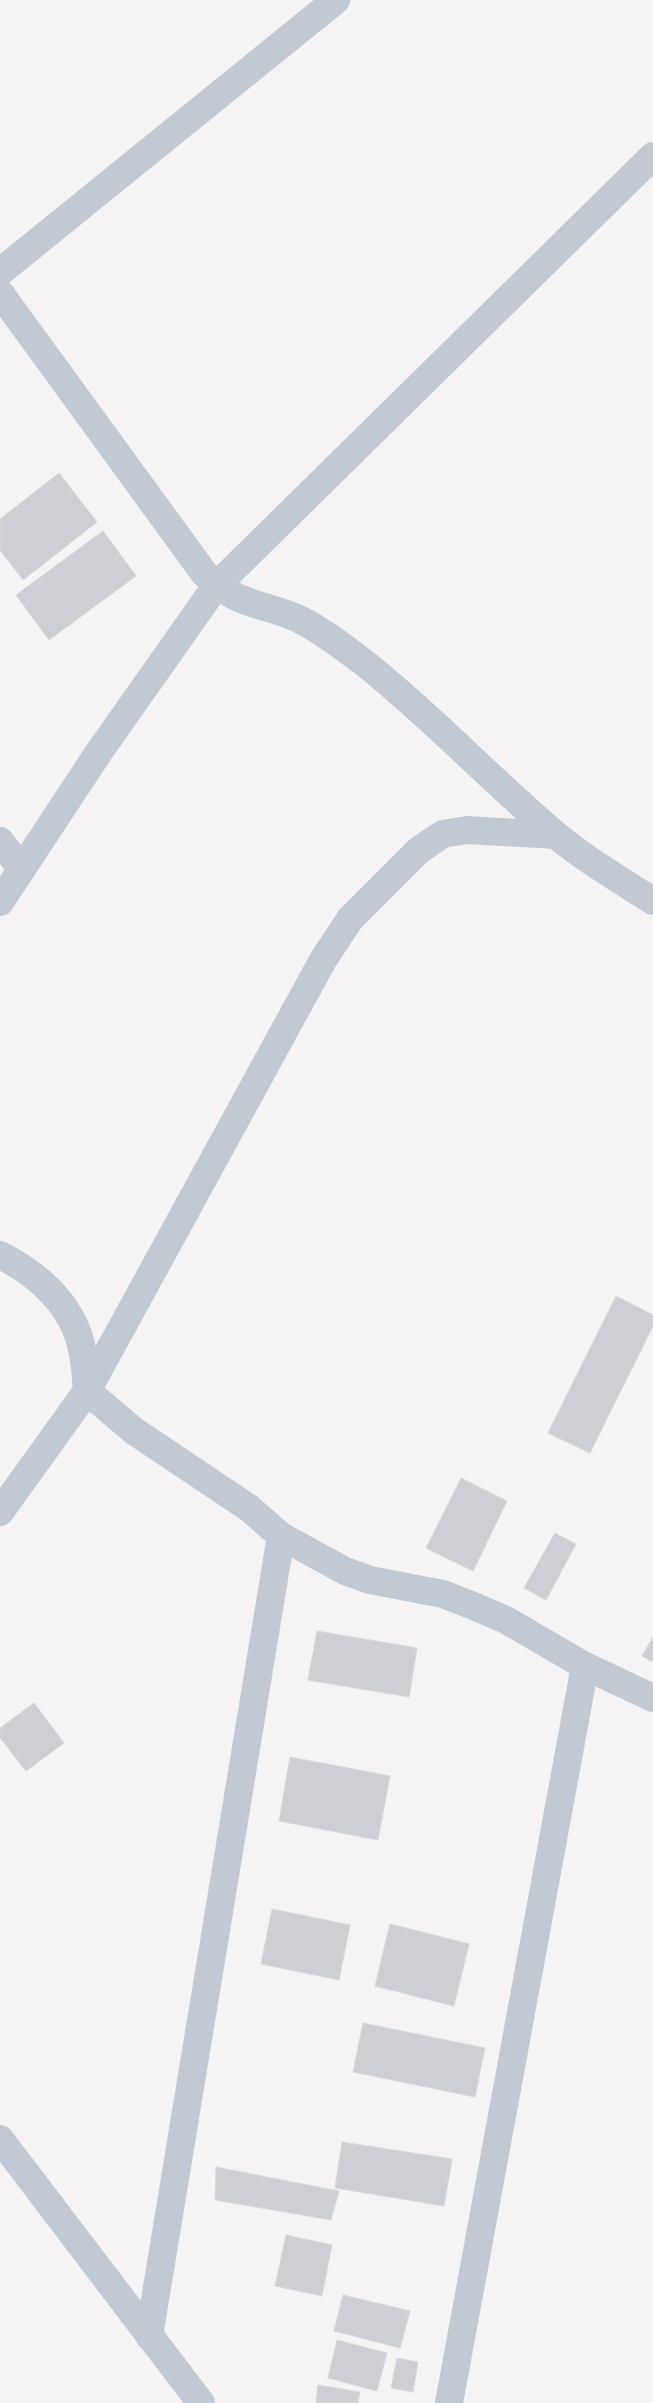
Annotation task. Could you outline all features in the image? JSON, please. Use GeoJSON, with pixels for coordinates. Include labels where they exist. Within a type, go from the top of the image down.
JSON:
{"type":"FeatureCollection","features":[{"type":"Feature","properties":{"kind":"street"},"geometry":{"type":"LineString","coordinates":[[0,272],[336,0]]}},
{"type":"Feature","properties":{"kind":"street"},"geometry":{"type":"LineString","coordinates":[[0,902],[99,752],[216,586],[653,156]]}},
{"type":"Feature","properties":{"kind":"street"},"geometry":{"type":"LineString","coordinates":[[0,293],[204,573],[216,586],[237,598],[300,620],[359,660],[442,730],[556,835],[594,864],[653,901]]}},
{"type":"Feature","properties":{"kind":"street"},"geometry":{"type":"LineString","coordinates":[[0,1512],[88,1391],[324,960],[350,918],[419,850],[443,834],[466,830],[556,835]]}},
{"type":"Feature","properties":{"kind":"street"},"geometry":{"type":"LineString","coordinates":[[0,841],[22,869]]}},
{"type":"Feature","properties":{"kind":"street"},"geometry":{"type":"LineString","coordinates":[[0,1255],[19,1264],[47,1285],[70,1315],[82,1347],[88,1391],[134,1431],[249,1508],[281,1536],[346,1571],[370,1580],[443,1594],[506,1620],[584,1666],[653,1698]]}},
{"type":"Feature","properties":{"kind":"street"},"geometry":{"type":"LineString","coordinates":[[149,2336],[281,1536]]}},
{"type":"Feature","properties":{"kind":"street"},"geometry":{"type":"LineString","coordinates":[[449,2403],[584,1666]]}},
{"type":"Feature","properties":{"kind":"street"},"geometry":{"type":"LineString","coordinates":[[0,2139],[201,2403]]}},
{"type":"Feature","properties":{"kind":"building"},"geometry":{"type":"Polygon","coordinates":[[[59,473],[97,522],[23,580],[0,550],[0,519],[59,473]]]}},
{"type":"Feature","properties":{"kind":"building"},"geometry":{"type":"Polygon","coordinates":[[[103,531],[136,576],[49,640],[16,595],[103,531]]]}},
{"type":"Feature","properties":{"kind":"building"},"geometry":{"type":"Polygon","coordinates":[[[616,1296],[653,1315],[653,1326],[590,1453],[548,1433],[616,1296]]]}},
{"type":"Feature","properties":{"kind":"building"},"geometry":{"type":"Polygon","coordinates":[[[461,1478],[507,1501],[473,1571],[426,1548],[461,1478]]]}},
{"type":"Feature","properties":{"kind":"building"},"geometry":{"type":"Polygon","coordinates":[[[555,1533],[576,1544],[546,1600],[524,1588],[555,1533]]]}},
{"type":"Feature","properties":{"kind":"building"},"geometry":{"type":"Polygon","coordinates":[[[317,1631],[417,1648],[409,1697],[308,1680],[317,1631]]]}},
{"type":"Feature","properties":{"kind":"building"},"geometry":{"type":"Polygon","coordinates":[[[653,1637],[653,1662],[642,1656],[653,1637]]]}},
{"type":"Feature","properties":{"kind":"building"},"geometry":{"type":"Polygon","coordinates":[[[34,1703],[64,1743],[26,1771],[0,1738],[0,1728],[34,1703]]]}},
{"type":"Feature","properties":{"kind":"building"},"geometry":{"type":"Polygon","coordinates":[[[290,1757],[390,1776],[378,1840],[279,1821],[290,1757]]]}},
{"type":"Feature","properties":{"kind":"building"},"geometry":{"type":"Polygon","coordinates":[[[272,1909],[350,1925],[339,1980],[261,1964],[272,1909]]]}},
{"type":"Feature","properties":{"kind":"building"},"geometry":{"type":"Polygon","coordinates":[[[390,1924],[469,1944],[454,2006],[375,1986],[390,1924]]]}},
{"type":"Feature","properties":{"kind":"building"},"geometry":{"type":"Polygon","coordinates":[[[363,2023],[485,2048],[475,2097],[353,2072],[363,2023]]]}},
{"type":"Feature","properties":{"kind":"building"},"geometry":{"type":"Polygon","coordinates":[[[342,2142],[452,2159],[444,2206],[335,2188],[342,2142]]]}},
{"type":"Feature","properties":{"kind":"building"},"geometry":{"type":"Polygon","coordinates":[[[216,2167],[339,2191],[331,2220],[215,2200],[216,2167]]]}},
{"type":"Feature","properties":{"kind":"building"},"geometry":{"type":"Polygon","coordinates":[[[286,2235],[332,2245],[322,2296],[275,2286],[286,2235]]]}},
{"type":"Feature","properties":{"kind":"building"},"geometry":{"type":"Polygon","coordinates":[[[343,2295],[410,2311],[400,2348],[334,2331],[343,2295]]]}},
{"type":"Feature","properties":{"kind":"building"},"geometry":{"type":"Polygon","coordinates":[[[337,2340],[387,2353],[377,2391],[328,2378],[337,2340]]]}},
{"type":"Feature","properties":{"kind":"building"},"geometry":{"type":"Polygon","coordinates":[[[397,2358],[418,2362],[413,2392],[391,2388],[397,2358]]]}},
{"type":"Feature","properties":{"kind":"building"},"geometry":{"type":"Polygon","coordinates":[[[318,2385],[360,2392],[358,2403],[316,2403],[318,2385]]]}}]}
